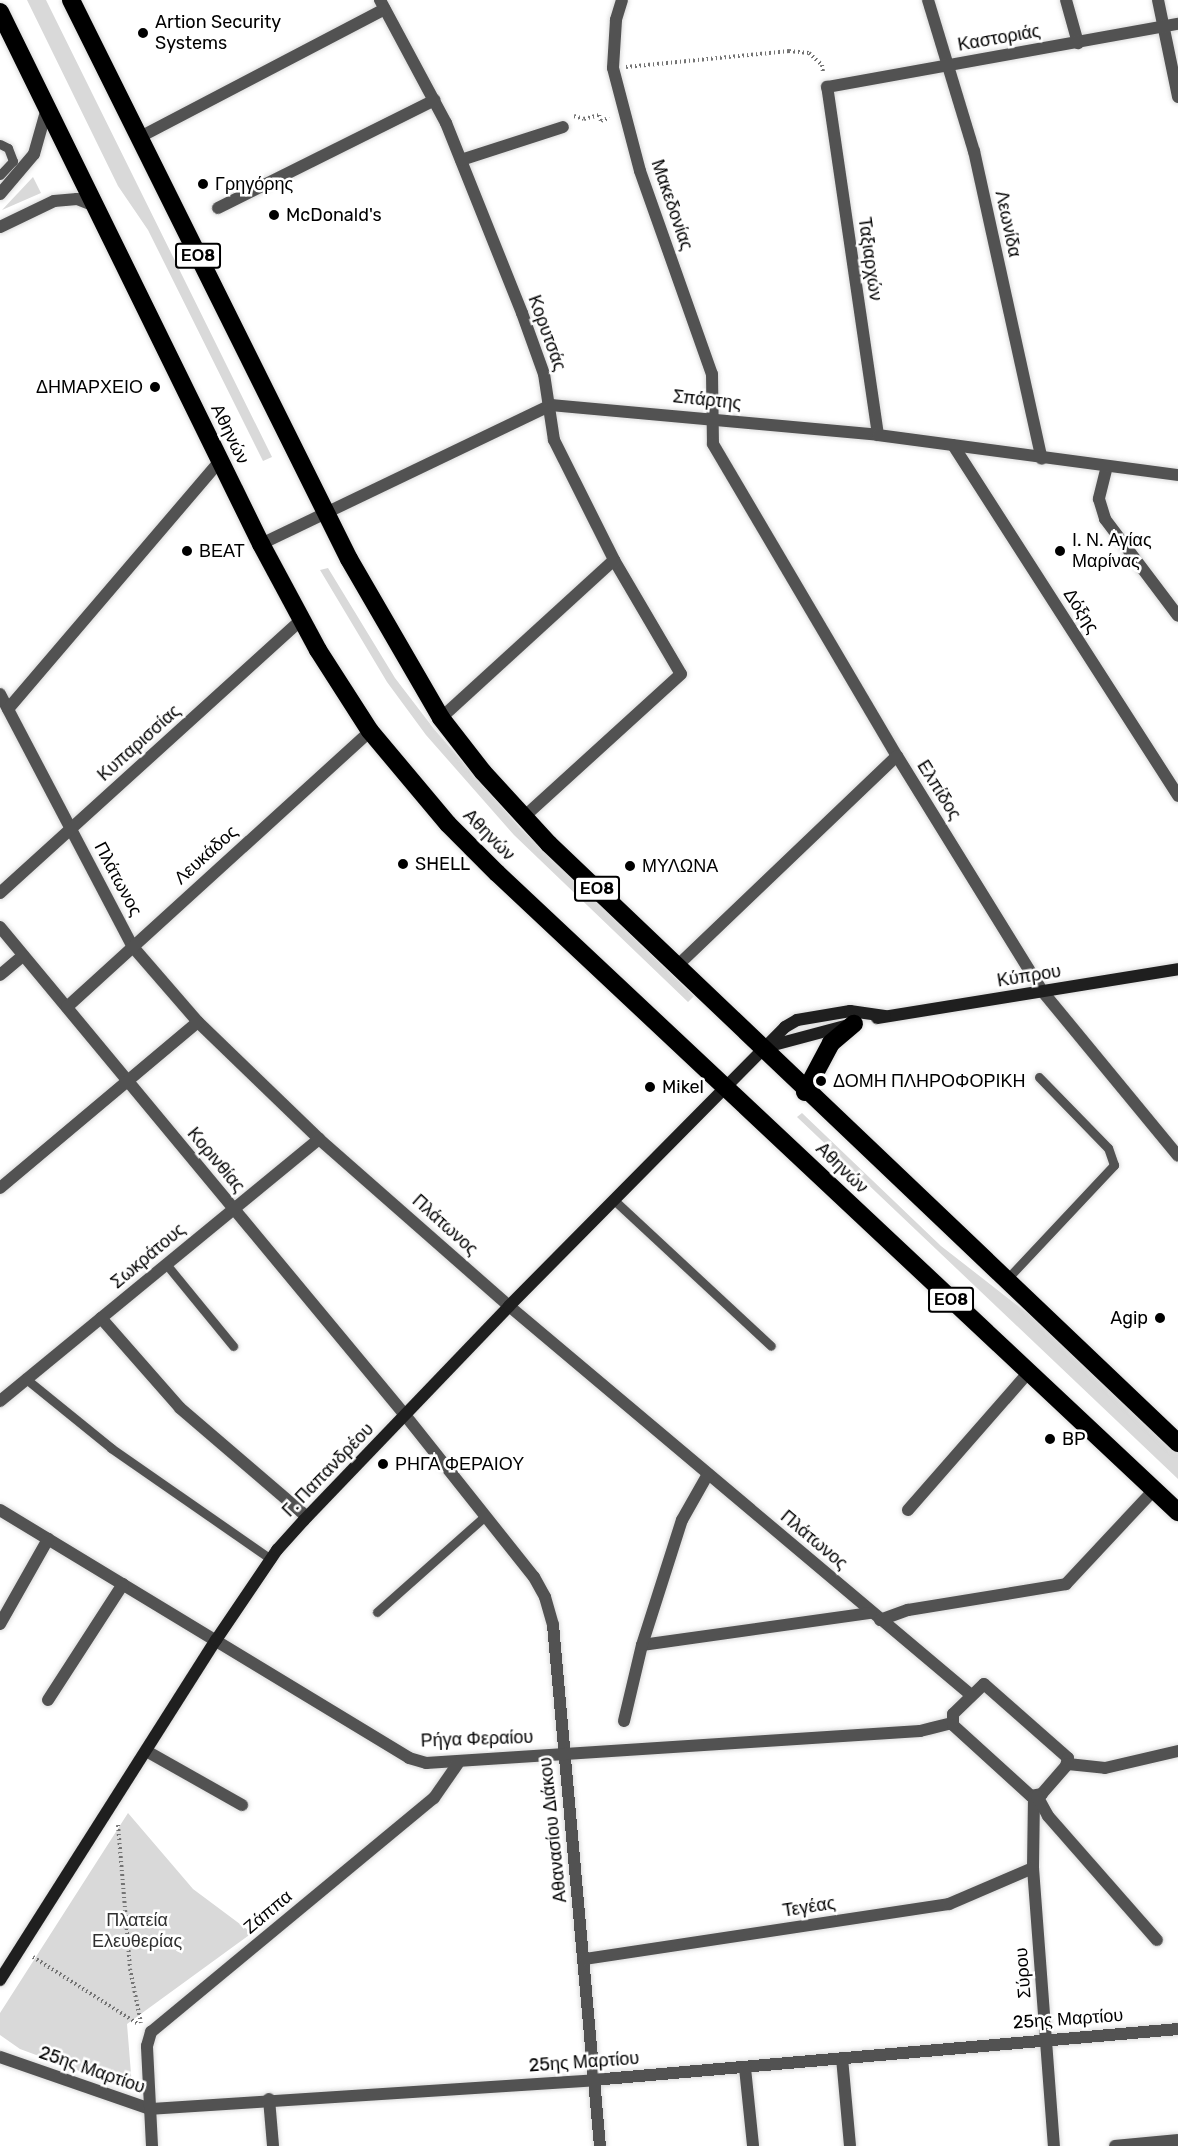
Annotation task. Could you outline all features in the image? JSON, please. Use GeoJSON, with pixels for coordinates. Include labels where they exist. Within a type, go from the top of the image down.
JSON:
{"type":"FeatureCollection","features":[{"type":"Feature","properties":{"kind":"highway","name":"Αθηνών"},"geometry":{"type":"LineString","coordinates":[[71,0],[377,613],[441,718],[523,818],[805,1092],[1178,1443]]}},
{"type":"Feature","properties":{"kind":"highway","name":"Αθηνών"},"geometry":{"type":"LineString","coordinates":[[0,12],[261,544],[301,620],[370,731],[448,824],[497,873],[727,1086],[1178,1512]]}},
{"type":"Feature","properties":{"kind":"highway"},"geometry":{"type":"LineString","coordinates":[[805,1092],[831,1043],[854,1024]]}},
{"type":"Feature","properties":{"kind":"street","name":"Μακεδονίας"},"geometry":{"type":"LineString","coordinates":[[622,0],[616,20],[613,68],[640,171],[712,374],[714,396],[710,418]]}},
{"type":"Feature","properties":{"kind":"street","name":"Λεωνίδα"},"geometry":{"type":"LineString","coordinates":[[928,0],[950,65],[974,151],[1042,459]]}},
{"type":"Feature","properties":{"kind":"street"},"geometry":{"type":"LineString","coordinates":[[1066,0],[1078,43]]}},
{"type":"Feature","properties":{"kind":"street"},"geometry":{"type":"LineString","coordinates":[[1158,0],[1178,97]]}},
{"type":"Feature","properties":{"kind":"street"},"geometry":{"type":"LineString","coordinates":[[140,137],[383,4]]}},
{"type":"Feature","properties":{"kind":"street","name":"Κορυτσάς"},"geometry":{"type":"LineString","coordinates":[[383,4],[435,100],[534,346],[551,405],[554,440],[614,560],[681,674],[523,818]]}},
{"type":"Feature","properties":{"kind":"street","name":"Καστοριάς"},"geometry":{"type":"LineString","coordinates":[[827,87],[1178,24]]}},
{"type":"Feature","properties":{"kind":"street","name":"Ταξιαρχών"},"geometry":{"type":"LineString","coordinates":[[827,87],[878,435]]}},
{"type":"Feature","properties":{"kind":"street"},"geometry":{"type":"LineString","coordinates":[[218,208],[435,100]]}},
{"type":"Feature","properties":{"kind":"street"},"geometry":{"type":"LineString","coordinates":[[0,194],[34,154],[47,108]]}},
{"type":"Feature","properties":{"kind":"street"},"geometry":{"type":"LineString","coordinates":[[461,160],[562,127]]}},
{"type":"Feature","properties":{"kind":"street"},"geometry":{"type":"LineString","coordinates":[[0,227],[54,201],[77,199],[95,206]]}},
{"type":"Feature","properties":{"kind":"street","name":"Σπάρτης"},"geometry":{"type":"LineString","coordinates":[[261,544],[551,405],[878,435],[1042,459],[1178,475]]}},
{"type":"Feature","properties":{"kind":"street","name":"Ελπίδος"},"geometry":{"type":"LineString","coordinates":[[710,418],[713,444],[724,468],[897,756],[1043,992],[1178,1156]]}},
{"type":"Feature","properties":{"kind":"street","name":"Δόξης"},"geometry":{"type":"LineString","coordinates":[[953,445],[1178,796]]}},
{"type":"Feature","properties":{"kind":"street"},"geometry":{"type":"LineString","coordinates":[[8,709],[220,461]]}},
{"type":"Feature","properties":{"kind":"street"},"geometry":{"type":"LineString","coordinates":[[1107,466],[1100,499],[1105,519],[1178,616]]}},
{"type":"Feature","properties":{"kind":"street"},"geometry":{"type":"LineString","coordinates":[[441,718],[614,560]]}},
{"type":"Feature","properties":{"kind":"street","name":"Κυπαρισσίας"},"geometry":{"type":"LineString","coordinates":[[0,893],[301,620]]}},
{"type":"Feature","properties":{"kind":"street","name":"Πλάτωνος"},"geometry":{"type":"LineString","coordinates":[[0,694],[133,947],[198,1022],[319,1139],[509,1306],[970,1694]]}},
{"type":"Feature","properties":{"kind":"street","name":"Λευκάδος"},"geometry":{"type":"LineString","coordinates":[[67,1007],[370,731]]}},
{"type":"Feature","properties":{"kind":"street"},"geometry":{"type":"LineString","coordinates":[[677,966],[897,756]]}},
{"type":"Feature","properties":{"kind":"street","name":"Κορινθίας"},"geometry":{"type":"LineString","coordinates":[[0,927],[405,1415]]}},
{"type":"Feature","properties":{"kind":"street"},"geometry":{"type":"LineString","coordinates":[[0,975],[23,956]]}},
{"type":"Feature","properties":{"kind":"street","name":"Κύπρου"},"geometry":{"type":"LineString","coordinates":[[762,1049],[805,1034],[885,1016],[1178,969]]}},
{"type":"Feature","properties":{"kind":"street","name":"Κύπρου"},"geometry":{"type":"LineString","coordinates":[[762,1049],[797,1020],[850,1011],[885,1016]]}},
{"type":"Feature","properties":{"kind":"street"},"geometry":{"type":"LineString","coordinates":[[0,1188],[198,1022]]}},
{"type":"Feature","properties":{"kind":"street","name":"Γ. Παπανδρέου"},"geometry":{"type":"LineString","coordinates":[[0,1980],[148,1752],[216,1640],[271,1559],[307,1517],[509,1306],[762,1049]]}},
{"type":"Feature","properties":{"kind":"street","name":"Σωκράτους"},"geometry":{"type":"LineString","coordinates":[[0,1401],[25,1378],[319,1139]]}},
{"type":"Feature","properties":{"kind":"street"},"geometry":{"type":"LineString","coordinates":[[101,1318],[180,1408],[307,1517]]}},
{"type":"Feature","properties":{"kind":"street"},"geometry":{"type":"LineString","coordinates":[[908,1510],[1029,1372]]}},
{"type":"Feature","properties":{"kind":"street","name":"Αθανασίου Διάκου"},"geometry":{"type":"LineString","coordinates":[[405,1415],[485,1516],[545,1597],[553,1625],[563,1754],[585,1959],[600,2146]]}},
{"type":"Feature","properties":{"kind":"street"},"geometry":{"type":"LineString","coordinates":[[624,1720],[642,1645],[682,1520],[708,1474]]}},
{"type":"Feature","properties":{"kind":"street"},"geometry":{"type":"LineString","coordinates":[[642,1645],[875,1616],[1066,1584],[1155,1489]]}},
{"type":"Feature","properties":{"kind":"street","name":"Ρήγα Φεραίου"},"geometry":{"type":"LineString","coordinates":[[0,1510],[409,1758],[426,1763],[920,1731],[952,1723]]}},
{"type":"Feature","properties":{"kind":"street"},"geometry":{"type":"LineString","coordinates":[[0,1624],[48,1539]]}},
{"type":"Feature","properties":{"kind":"street"},"geometry":{"type":"LineString","coordinates":[[48,1700],[123,1584]]}},
{"type":"Feature","properties":{"kind":"street"},"geometry":{"type":"LineString","coordinates":[[1068,1764],[1066,1755],[989,1685],[979,1686],[952,1714],[952,1723],[1035,1796],[1048,1816],[1157,1940]]}},
{"type":"Feature","properties":{"kind":"street"},"geometry":{"type":"LineString","coordinates":[[1068,1764],[1105,1768],[1178,1751]]}},
{"type":"Feature","properties":{"kind":"street"},"geometry":{"type":"LineString","coordinates":[[148,1752],[242,1805]]}},
{"type":"Feature","properties":{"kind":"street","name":"Ζάππα"},"geometry":{"type":"LineString","coordinates":[[152,2146],[147,2046],[151,2032],[434,1798],[459,1762]]}},
{"type":"Feature","properties":{"kind":"street"},"geometry":{"type":"LineString","coordinates":[[1035,1796],[1068,1764]]}},
{"type":"Feature","properties":{"kind":"street","name":"Σύρου"},"geometry":{"type":"LineString","coordinates":[[1035,1796],[1033,1868],[1054,2146]]}},
{"type":"Feature","properties":{"kind":"street","name":"Τεγέας"},"geometry":{"type":"LineString","coordinates":[[585,1959],[949,1904],[1033,1868]]}},
{"type":"Feature","properties":{"kind":"street","name":"25ης Μαρτίου"},"geometry":{"type":"LineString","coordinates":[[0,2057],[150,2109],[269,2099],[593,2080],[745,2068],[1046,2038],[1178,2030]]}},
{"type":"Feature","properties":{"kind":"street"},"geometry":{"type":"LineString","coordinates":[[842,2058],[850,2146]]}},
{"type":"Feature","properties":{"kind":"street"},"geometry":{"type":"LineString","coordinates":[[745,2068],[753,2146]]}},
{"type":"Feature","properties":{"kind":"street"},"geometry":{"type":"LineString","coordinates":[[269,2099],[273,2146]]}},
{"type":"Feature","properties":{"kind":"street"},"geometry":{"type":"LineString","coordinates":[[1115,2146],[1178,2140]]}},
{"type":"Feature","properties":{"kind":"lane"},"geometry":{"type":"LineString","coordinates":[[0,144],[8,148],[13,161],[0,175]]}},
{"type":"Feature","properties":{"kind":"lane"},"geometry":{"type":"LineString","coordinates":[[1006,1280],[1114,1165],[1108,1148],[1039,1077]]}},
{"type":"Feature","properties":{"kind":"lane"},"geometry":{"type":"LineString","coordinates":[[614,1200],[771,1346]]}},
{"type":"Feature","properties":{"kind":"lane"},"geometry":{"type":"LineString","coordinates":[[166,1264],[232,1346]]}},
{"type":"Feature","properties":{"kind":"lane"},"geometry":{"type":"LineString","coordinates":[[25,1378],[111,1448],[271,1559]]}},
{"type":"Feature","properties":{"kind":"lane"},"geometry":{"type":"LineString","coordinates":[[377,1612],[485,1516]]}},
{"type":"Feature","properties":{"kind":"path"},"geometry":{"type":"LineString","coordinates":[[613,68],[789,51],[809,53],[822,64],[827,87]]}},
{"type":"Feature","properties":{"kind":"path"},"geometry":{"type":"LineString","coordinates":[[562,127],[571,115],[584,118],[599,115],[600,121],[609,119],[606,107],[622,103]]}},
{"type":"Feature","properties":{"kind":"path"},"geometry":{"type":"LineString","coordinates":[[20,1949],[142,2026],[130,1969],[118,1798]]}},
{"type":"Feature","properties":{"kind":"green space"},"geometry":{"type":"Polygon","coordinates":[[[27,0],[46,0],[272,457],[263,461],[148,230],[118,186],[27,0]]]}},
{"type":"Feature","properties":{"kind":"green space"},"geometry":{"type":"Polygon","coordinates":[[[33,177],[41,193],[2,210],[33,177]]]}},
{"type":"Feature","properties":{"kind":"green space"},"geometry":{"type":"Polygon","coordinates":[[[328,568],[395,678],[434,729],[520,828],[694,996],[688,1002],[514,835],[426,735],[387,682],[320,570],[328,568]]]}},
{"type":"Feature","properties":{"kind":"green space"},"geometry":{"type":"Polygon","coordinates":[[[802,1113],[941,1246],[1049,1330],[1178,1453],[1178,1479],[797,1117],[802,1113]]]}},
{"type":"Feature","properties":{"kind":"green space","name":"Πλατεία Ελευθερίας"},"geometry":{"type":"Polygon","coordinates":[[[128,1813],[193,1889],[252,1933],[127,2024],[132,2086],[125,2088],[20,2049],[0,2035],[0,2013],[128,1813]]]}},
{"type":"Feature","properties":{"kind":"place","name":"Artion Security Systems"},"geometry":{"type":"Point","coordinates":[143,33]}},
{"type":"Feature","properties":{"kind":"place","name":"Γρηγόρης"},"geometry":{"type":"Point","coordinates":[203,184]}},
{"type":"Feature","properties":{"kind":"place","name":"McDonald's"},"geometry":{"type":"Point","coordinates":[274,215]}},
{"type":"Feature","properties":{"kind":"place","name":"ΔΗΜΑΡΧΕΙΟ"},"geometry":{"type":"Point","coordinates":[155,387]}},
{"type":"Feature","properties":{"kind":"place","name":"ΒΕΑΤ"},"geometry":{"type":"Point","coordinates":[187,551]}},
{"type":"Feature","properties":{"kind":"place","name":"Ι. Ν. Αγίας Μαρίνας"},"geometry":{"type":"Point","coordinates":[1060,551]}},
{"type":"Feature","properties":{"kind":"place","name":"SHELL"},"geometry":{"type":"Point","coordinates":[403,864]}},
{"type":"Feature","properties":{"kind":"place","name":"ΜΥΛΩΝΑ"},"geometry":{"type":"Point","coordinates":[630,866]}},
{"type":"Feature","properties":{"kind":"place","name":"ΔΟΜΗ ΠΛΗΡΟΦΟΡΙΚΗ"},"geometry":{"type":"Point","coordinates":[821,1081]}},
{"type":"Feature","properties":{"kind":"place","name":"Mikel"},"geometry":{"type":"Point","coordinates":[650,1087]}},
{"type":"Feature","properties":{"kind":"place","name":"Agip"},"geometry":{"type":"Point","coordinates":[1160,1318]}},
{"type":"Feature","properties":{"kind":"place","name":"BP"},"geometry":{"type":"Point","coordinates":[1050,1439]}},
{"type":"Feature","properties":{"kind":"place","name":"ΡΗΓΑ ΦΕΡΑΙΟΥ"},"geometry":{"type":"Point","coordinates":[383,1464]}}]}
